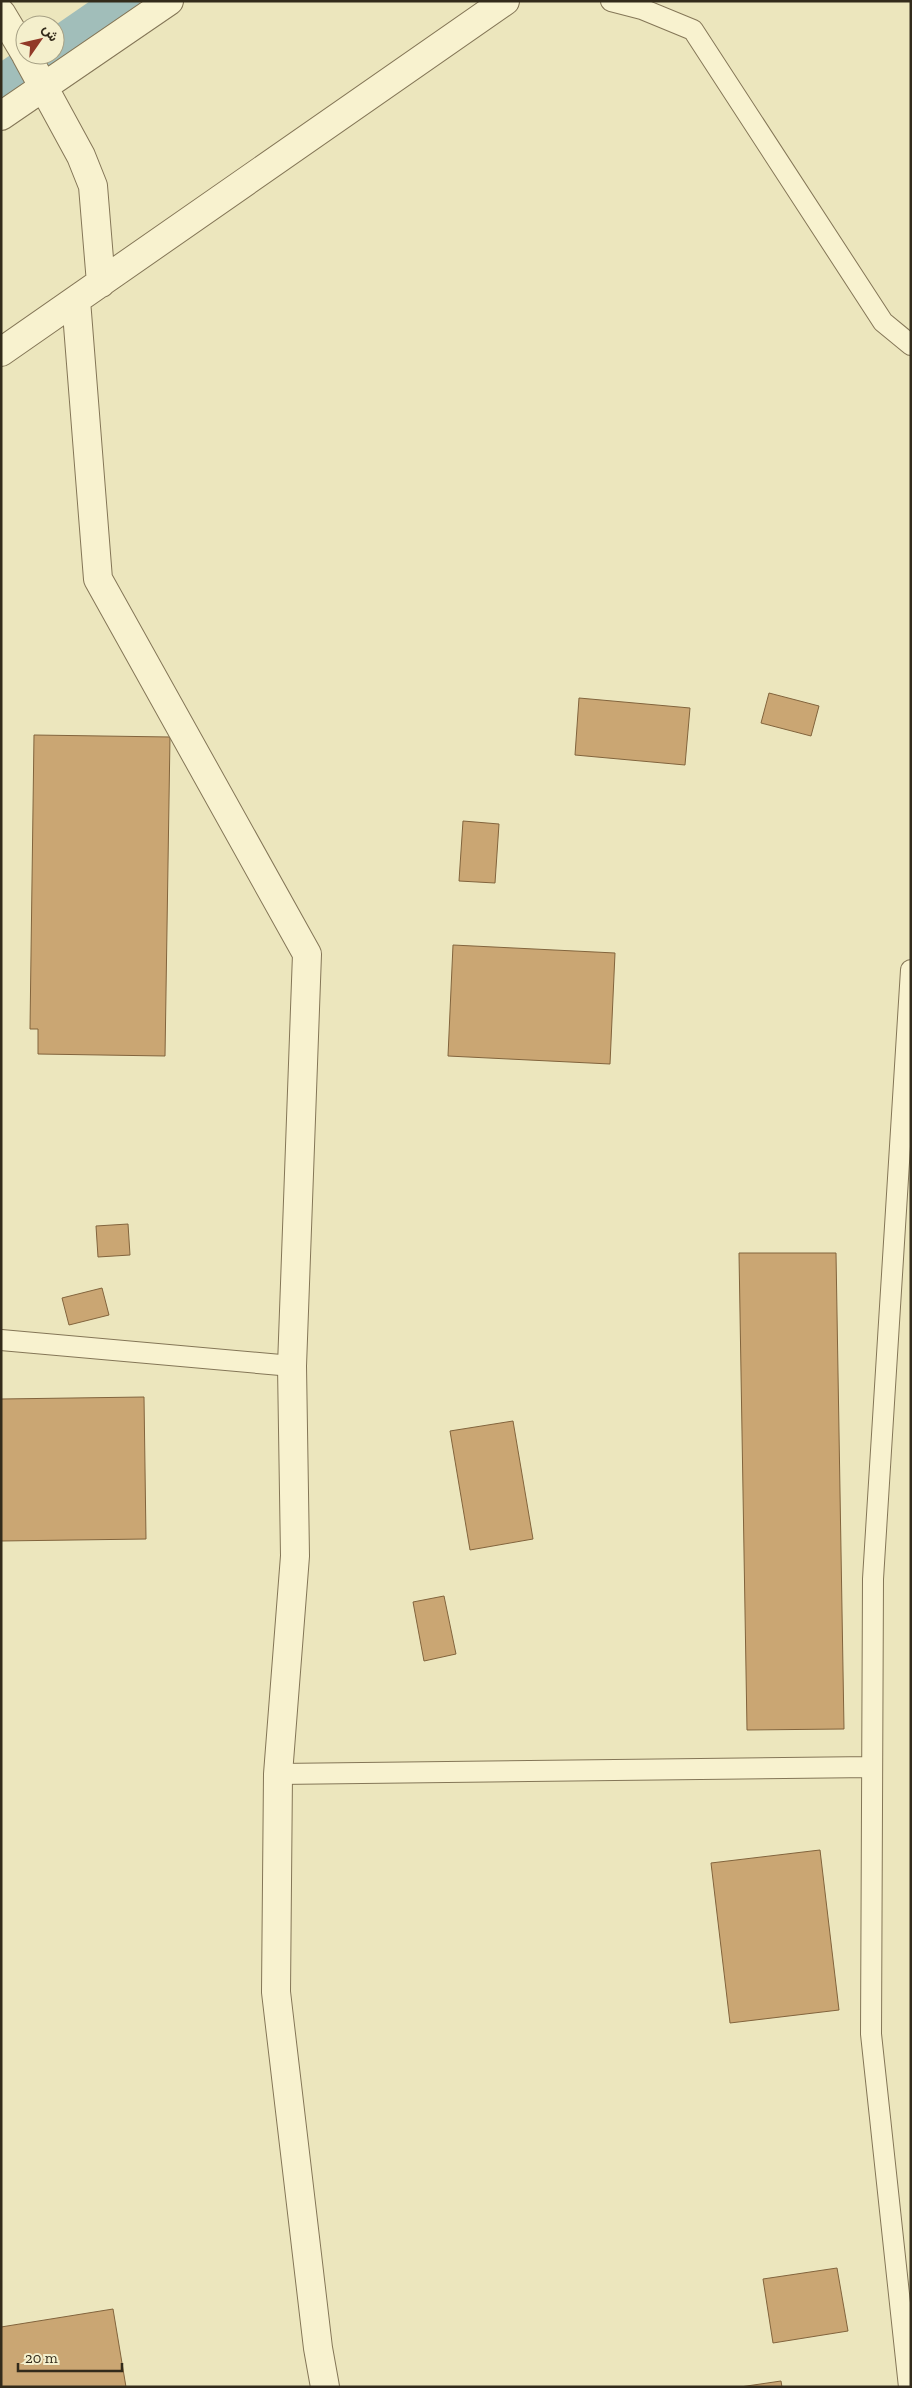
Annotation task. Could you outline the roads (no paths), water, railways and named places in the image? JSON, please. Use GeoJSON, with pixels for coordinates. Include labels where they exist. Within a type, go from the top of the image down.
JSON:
{"type":"FeatureCollection","features":[{"type":"Feature","properties":{"kind":"street"},"geometry":{"type":"LineString","coordinates":[[1,116],[169,1]]}},
{"type":"Feature","properties":{"kind":"street"},"geometry":{"type":"LineString","coordinates":[[1,352],[505,1]]}},
{"type":"Feature","properties":{"kind":"street"},"geometry":{"type":"LineString","coordinates":[[1,13],[15,36]]}},
{"type":"Feature","properties":{"kind":"street"},"geometry":{"type":"LineString","coordinates":[[32,65],[81,156],[93,186],[101,283]]}},
{"type":"Feature","properties":{"kind":"street"},"geometry":{"type":"LineString","coordinates":[[76,300],[98,579],[307,954],[292,1366],[295,1556],[278,1774],[276,1992],[318,2348],[325,2387]]}},
{"type":"Feature","properties":{"kind":"lane"},"geometry":{"type":"LineString","coordinates":[[611,1],[642,9],[693,30],[883,322],[911,345]]}},
{"type":"Feature","properties":{"kind":"lane"},"geometry":{"type":"LineString","coordinates":[[909,2387],[871,2034],[873,1579],[911,970]]}},
{"type":"Feature","properties":{"kind":"lane"},"geometry":{"type":"LineString","coordinates":[[1,1340],[292,1366]]}},
{"type":"Feature","properties":{"kind":"lane"},"geometry":{"type":"LineString","coordinates":[[278,1774],[872,1767]]}},
{"type":"Feature","properties":{"kind":"waterway"},"geometry":{"type":"LineString","coordinates":[[65,40],[122,1]]}},
{"type":"Feature","properties":{"kind":"waterway"},"geometry":{"type":"LineString","coordinates":[[1,83],[28,65]]}}]}
